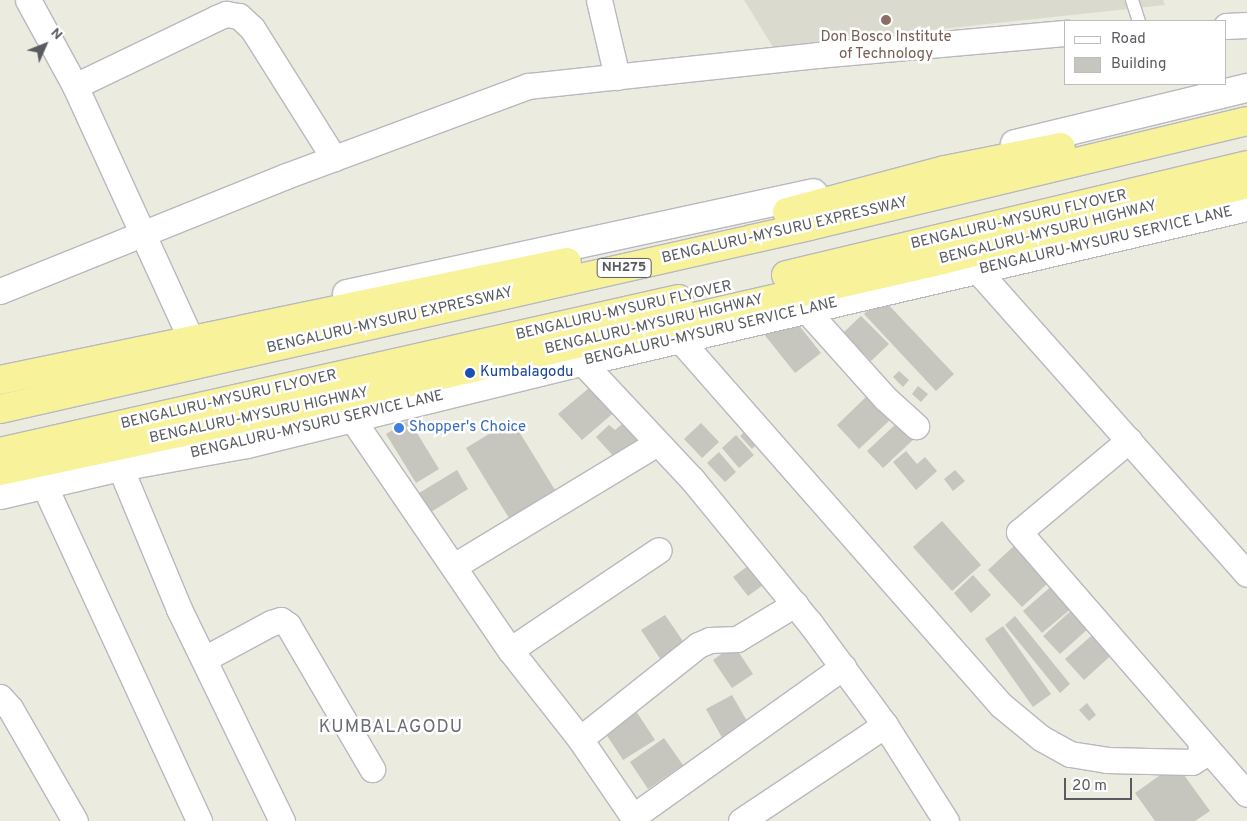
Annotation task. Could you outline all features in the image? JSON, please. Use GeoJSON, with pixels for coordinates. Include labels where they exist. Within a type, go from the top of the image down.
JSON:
{"type":"FeatureCollection","features":[{"type":"Feature","properties":{"kind":"highway","name":"BENGALURU-MYSURU EXPRESSWAY"},"geometry":{"type":"LineString","coordinates":[[0,380],[609,254],[795,210],[944,170],[1052,149],[1247,101]]}},
{"type":"Feature","properties":{"kind":"highway","name":"BENGALURU-MYSURU EXPRESSWAY"},"geometry":{"type":"LineString","coordinates":[[0,409],[810,226],[1247,121]]}},
{"type":"Feature","properties":{"kind":"highway","name":"BENGALURU-MYSURU FLYOVER"},"geometry":{"type":"LineString","coordinates":[[0,452],[810,270],[1247,165]]}},
{"type":"Feature","properties":{"kind":"highway","name":"BENGALURU-MYSURU HIGHWAY"},"geometry":{"type":"LineString","coordinates":[[0,471],[315,404],[943,260],[1247,184]]}},
{"type":"Feature","properties":{"kind":"street"},"geometry":{"type":"LineString","coordinates":[[28,0],[75,86],[186,328]]}},
{"type":"Feature","properties":{"kind":"street"},"geometry":{"type":"LineString","coordinates":[[599,0],[617,77]]}},
{"type":"Feature","properties":{"kind":"street"},"geometry":{"type":"LineString","coordinates":[[75,86],[216,18],[226,14],[239,16],[252,28],[334,158]]}},
{"type":"Feature","properties":{"kind":"street"},"geometry":{"type":"LineString","coordinates":[[1227,26],[1247,25]]}},
{"type":"Feature","properties":{"kind":"street"},"geometry":{"type":"LineString","coordinates":[[0,291],[334,158],[528,86],[1064,33]]}},
{"type":"Feature","properties":{"kind":"street","name":"BENGALURU-MYSURU EXPRESSWAY"},"geometry":{"type":"LineString","coordinates":[[0,368],[756,207],[1247,88]]}},
{"type":"Feature","properties":{"kind":"street"},"geometry":{"type":"LineString","coordinates":[[1176,224],[1192,198]]}},
{"type":"Feature","properties":{"kind":"street","name":"BENGALURU-MYSURU SERVICE LANE"},"geometry":{"type":"LineString","coordinates":[[0,495],[120,467],[247,444],[352,420],[582,362],[681,341],[1247,207]]}},
{"type":"Feature","properties":{"kind":"street"},"geometry":{"type":"LineString","coordinates":[[978,271],[1247,574]]}},
{"type":"Feature","properties":{"kind":"street"},"geometry":{"type":"LineString","coordinates":[[808,311],[885,398],[916,426]]}},
{"type":"Feature","properties":{"kind":"street"},"geometry":{"type":"LineString","coordinates":[[681,341],[1001,705],[1041,738],[1070,754],[1106,760],[1192,762],[1200,757],[1201,742]]}},
{"type":"Feature","properties":{"kind":"street"},"geometry":{"type":"LineString","coordinates":[[582,362],[692,479],[794,604],[885,725],[946,821]]}},
{"type":"Feature","properties":{"kind":"street"},"geometry":{"type":"LineString","coordinates":[[352,420],[510,650],[580,739],[635,819],[843,667]]}},
{"type":"Feature","properties":{"kind":"street"},"geometry":{"type":"LineString","coordinates":[[1129,440],[1019,532],[1247,794]]}},
{"type":"Feature","properties":{"kind":"street"},"geometry":{"type":"LineString","coordinates":[[454,566],[657,443]]}},
{"type":"Feature","properties":{"kind":"street"},"geometry":{"type":"LineString","coordinates":[[120,467],[204,659],[282,821]]}},
{"type":"Feature","properties":{"kind":"street"},"geometry":{"type":"LineString","coordinates":[[44,486],[200,821]]}},
{"type":"Feature","properties":{"kind":"street"},"geometry":{"type":"LineString","coordinates":[[510,650],[659,550]]}},
{"type":"Feature","properties":{"kind":"street"},"geometry":{"type":"LineString","coordinates":[[580,739],[698,646],[710,640],[738,639],[794,604]]}},
{"type":"Feature","properties":{"kind":"street"},"geometry":{"type":"LineString","coordinates":[[204,659],[271,623],[280,620],[288,625],[372,769]]}},
{"type":"Feature","properties":{"kind":"street"},"geometry":{"type":"LineString","coordinates":[[0,697],[10,708],[75,821]]}},
{"type":"Feature","properties":{"kind":"street"},"geometry":{"type":"LineString","coordinates":[[741,821],[885,725]]}},
{"type":"Feature","properties":{"kind":"lane"},"geometry":{"type":"LineString","coordinates":[[1132,0],[1139,20]]}},
{"type":"Feature","properties":{"kind":"shaded area","name":"Don Bosco Institute of Technology"},"geometry":{"type":"Polygon","coordinates":[[[744,0],[1163,0],[1165,5],[773,47],[744,0]]]}},
{"type":"Feature","properties":{"kind":"building"},"geometry":{"type":"Polygon","coordinates":[[[882,298],[954,374],[936,391],[864,314],[882,298]]]}},
{"type":"Feature","properties":{"kind":"building"},"geometry":{"type":"Polygon","coordinates":[[[789,313],[821,353],[795,373],[763,333],[789,313]]]}},
{"type":"Feature","properties":{"kind":"building"},"geometry":{"type":"Polygon","coordinates":[[[861,316],[889,344],[871,361],[843,333],[861,316]]]}},
{"type":"Feature","properties":{"kind":"building"},"geometry":{"type":"Polygon","coordinates":[[[899,371],[909,380],[903,387],[893,377],[899,371]]]}},
{"type":"Feature","properties":{"kind":"building"},"geometry":{"type":"Polygon","coordinates":[[[595,383],[618,409],[582,440],[558,414],[595,383]]]}},
{"type":"Feature","properties":{"kind":"building"},"geometry":{"type":"Polygon","coordinates":[[[918,386],[928,394],[921,402],[912,394],[918,386]]]}},
{"type":"Feature","properties":{"kind":"building"},"geometry":{"type":"Polygon","coordinates":[[[868,395],[891,419],[859,449],[837,425],[868,395]]]}},
{"type":"Feature","properties":{"kind":"building"},"geometry":{"type":"Polygon","coordinates":[[[628,419],[644,436],[617,460],[596,437],[609,425],[615,430],[628,419]]]}},
{"type":"Feature","properties":{"kind":"building"},"geometry":{"type":"Polygon","coordinates":[[[409,420],[439,469],[416,483],[386,434],[409,420]]]}},
{"type":"Feature","properties":{"kind":"building"},"geometry":{"type":"Polygon","coordinates":[[[512,420],[558,495],[512,523],[466,448],[512,420]]]}},
{"type":"Feature","properties":{"kind":"building"},"geometry":{"type":"Polygon","coordinates":[[[898,422],[914,439],[883,468],[867,451],[898,422]]]}},
{"type":"Feature","properties":{"kind":"building"},"geometry":{"type":"Polygon","coordinates":[[[701,423],[719,442],[702,458],[684,439],[701,423]]]}},
{"type":"Feature","properties":{"kind":"building"},"geometry":{"type":"Polygon","coordinates":[[[752,425],[763,438],[752,449],[740,436],[752,425]]]}},
{"type":"Feature","properties":{"kind":"building"},"geometry":{"type":"Polygon","coordinates":[[[736,435],[754,455],[739,468],[722,448],[736,435]]]}},
{"type":"Feature","properties":{"kind":"building"},"geometry":{"type":"Polygon","coordinates":[[[906,451],[917,464],[925,457],[937,471],[916,490],[893,462],[906,451]]]}},
{"type":"Feature","properties":{"kind":"building"},"geometry":{"type":"Polygon","coordinates":[[[719,452],[736,472],[725,482],[707,463],[719,452]]]}},
{"type":"Feature","properties":{"kind":"building"},"geometry":{"type":"Polygon","coordinates":[[[457,470],[468,489],[431,512],[419,493],[457,470]]]}},
{"type":"Feature","properties":{"kind":"building"},"geometry":{"type":"Polygon","coordinates":[[[955,470],[965,481],[953,491],[944,479],[955,470]]]}},
{"type":"Feature","properties":{"kind":"building"},"geometry":{"type":"Polygon","coordinates":[[[942,521],[981,565],[952,591],[913,547],[942,521]]]}},
{"type":"Feature","properties":{"kind":"building"},"geometry":{"type":"Polygon","coordinates":[[[1015,545],[1049,582],[1022,607],[988,570],[1015,545]]]}},
{"type":"Feature","properties":{"kind":"building"},"geometry":{"type":"Polygon","coordinates":[[[752,563],[767,582],[748,596],[733,577],[752,563]]]}},
{"type":"Feature","properties":{"kind":"building"},"geometry":{"type":"Polygon","coordinates":[[[973,575],[991,595],[971,613],[954,593],[973,575]]]}},
{"type":"Feature","properties":{"kind":"building"},"geometry":{"type":"Polygon","coordinates":[[[1054,584],[1073,607],[1042,633],[1023,611],[1054,584]]]}},
{"type":"Feature","properties":{"kind":"building"},"geometry":{"type":"Polygon","coordinates":[[[1074,608],[1090,627],[1060,654],[1043,636],[1074,608]]]}},
{"type":"Feature","properties":{"kind":"building"},"geometry":{"type":"Polygon","coordinates":[[[665,615],[687,647],[663,663],[641,630],[665,615]]]}},
{"type":"Feature","properties":{"kind":"building"},"geometry":{"type":"Polygon","coordinates":[[[1015,616],[1070,684],[1060,693],[1005,625],[1015,616]]]}},
{"type":"Feature","properties":{"kind":"building"},"geometry":{"type":"Polygon","coordinates":[[[1003,626],[1051,694],[1033,707],[985,639],[1003,626]]]}},
{"type":"Feature","properties":{"kind":"building"},"geometry":{"type":"Polygon","coordinates":[[[1099,629],[1117,650],[1084,680],[1065,659],[1099,629]]]}},
{"type":"Feature","properties":{"kind":"building"},"geometry":{"type":"Polygon","coordinates":[[[734,645],[753,674],[732,688],[713,660],[734,645]]]}},
{"type":"Feature","properties":{"kind":"building"},"geometry":{"type":"Polygon","coordinates":[[[732,695],[751,728],[725,743],[706,709],[732,695]]]}},
{"type":"Feature","properties":{"kind":"building"},"geometry":{"type":"Polygon","coordinates":[[[1087,703],[1096,715],[1089,721],[1079,710],[1087,703]]]}},
{"type":"Feature","properties":{"kind":"building"},"geometry":{"type":"Polygon","coordinates":[[[634,708],[655,740],[623,760],[602,728],[634,708]]]}},
{"type":"Feature","properties":{"kind":"building"},"geometry":{"type":"Polygon","coordinates":[[[664,738],[683,765],[648,789],[630,762],[664,738]]]}},
{"type":"Feature","properties":{"kind":"building"},"geometry":{"type":"Polygon","coordinates":[[[1176,764],[1210,811],[1195,821],[1155,821],[1135,793],[1176,764]]]}},
{"type":"Feature","properties":{"kind":"place","name":"Don Bosco Institute of Technology"},"geometry":{"type":"Point","coordinates":[886,20]}},
{"type":"Feature","properties":{"kind":"place","name":"Kumbalagodu"},"geometry":{"type":"Point","coordinates":[470,373]}},
{"type":"Feature","properties":{"kind":"place","name":"Shopper's Choice"},"geometry":{"type":"Point","coordinates":[399,428]}},
{"type":"Feature","properties":{"kind":"district","name":"KUMBALAGODU"},"geometry":{"type":"Point","coordinates":[391,728]}}]}
